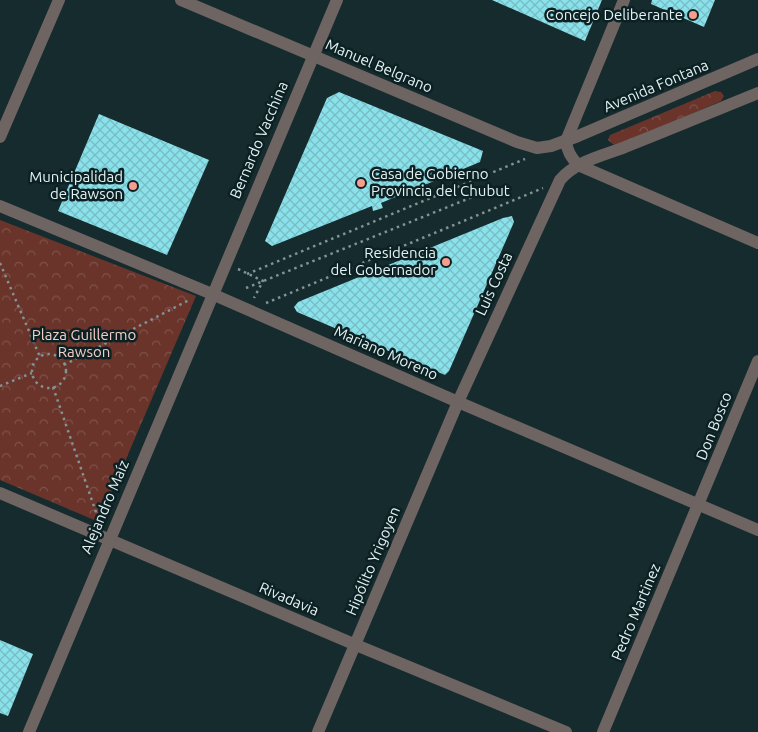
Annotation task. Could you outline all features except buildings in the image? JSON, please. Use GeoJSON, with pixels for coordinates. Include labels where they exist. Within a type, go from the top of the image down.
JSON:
{"type":"FeatureCollection","features":[{"type":"Feature","properties":{"kind":"street"},"geometry":{"type":"LineString","coordinates":[[0,137],[59,0]]}},
{"type":"Feature","properties":{"kind":"street","name":"Manuel Belgrano"},"geometry":{"type":"LineString","coordinates":[[181,0],[517,142],[537,148]]}},
{"type":"Feature","properties":{"kind":"street","name":"Bernardo Vacchina"},"geometry":{"type":"LineString","coordinates":[[212,294],[337,0]]}},
{"type":"Feature","properties":{"kind":"street"},"geometry":{"type":"LineString","coordinates":[[624,0],[566,141],[567,149],[574,161],[758,243]]}},
{"type":"Feature","properties":{"kind":"street","name":"Avenida Fontana"},"geometry":{"type":"LineString","coordinates":[[566,141],[758,59]]}},
{"type":"Feature","properties":{"kind":"street"},"geometry":{"type":"LineString","coordinates":[[560,180],[574,161],[621,149],[758,93]]}},
{"type":"Feature","properties":{"kind":"street"},"geometry":{"type":"LineString","coordinates":[[537,148],[566,141]]}},
{"type":"Feature","properties":{"kind":"street","name":"Luis Costa"},"geometry":{"type":"LineString","coordinates":[[458,402],[560,180]]}},
{"type":"Feature","properties":{"kind":"street","name":"Mariano Moreno"},"geometry":{"type":"LineString","coordinates":[[0,206],[212,294],[458,402],[758,530]]}},
{"type":"Feature","properties":{"kind":"street","name":"Alejandro Maíz"},"geometry":{"type":"LineString","coordinates":[[29,732],[212,294]]}},
{"type":"Feature","properties":{"kind":"street","name":"Don Bosco"},"geometry":{"type":"LineString","coordinates":[[699,504],[758,361]]}},
{"type":"Feature","properties":{"kind":"street","name":"Hipólito Yrigoyen"},"geometry":{"type":"LineString","coordinates":[[318,732],[458,402]]}},
{"type":"Feature","properties":{"kind":"street","name":"Rivadavia"},"geometry":{"type":"LineString","coordinates":[[0,493],[356,645],[566,732]]}},
{"type":"Feature","properties":{"kind":"street","name":"Pedro Martinez"},"geometry":{"type":"LineString","coordinates":[[603,732],[699,504]]}},
{"type":"Feature","properties":{"kind":"path"},"geometry":{"type":"LineString","coordinates":[[247,274],[527,158],[537,148]]}},
{"type":"Feature","properties":{"kind":"path"},"geometry":{"type":"LineString","coordinates":[[249,311],[560,180]]}},
{"type":"Feature","properties":{"kind":"path"},"geometry":{"type":"LineString","coordinates":[[246,288],[485,192]]}},
{"type":"Feature","properties":{"kind":"path"},"geometry":{"type":"LineString","coordinates":[[0,262],[40,357]]}},
{"type":"Feature","properties":{"kind":"path"},"geometry":{"type":"LineString","coordinates":[[225,263],[263,282]]}},
{"type":"Feature","properties":{"kind":"path"},"geometry":{"type":"LineString","coordinates":[[249,311],[263,282]]}},
{"type":"Feature","properties":{"kind":"path"},"geometry":{"type":"LineString","coordinates":[[64,365],[196,296],[212,294]]}},
{"type":"Feature","properties":{"kind":"path"},"geometry":{"type":"LineString","coordinates":[[51,354],[56,356],[64,365],[65,376],[58,385],[53,387],[42,386],[34,379],[32,373],[34,364],[40,357],[51,354]]}},
{"type":"Feature","properties":{"kind":"path"},"geometry":{"type":"LineString","coordinates":[[0,386],[32,373]]}},
{"type":"Feature","properties":{"kind":"path"},"geometry":{"type":"LineString","coordinates":[[53,387],[99,522]]}},
{"type":"Feature","properties":{"kind":"green space"},"geometry":{"type":"Polygon","coordinates":[[[715,91],[721,92],[724,96],[721,101],[626,143],[614,145],[608,140],[610,135],[715,91]]]}},
{"type":"Feature","properties":{"kind":"green space","name":"Plaza Guillermo Rawson"},"geometry":{"type":"Polygon","coordinates":[[[0,220],[196,296],[99,522],[0,480],[0,220]]]}},
{"type":"Feature","properties":{"kind":"place","name":"Concejo Deliberante"},"geometry":{"type":"Point","coordinates":[693,15]}},
{"type":"Feature","properties":{"kind":"place","name":"Casa de Gobierno Provincia del Chubut"},"geometry":{"type":"Point","coordinates":[361,183]}},
{"type":"Feature","properties":{"kind":"place","name":"Municipalidad de Rawson"},"geometry":{"type":"Point","coordinates":[133,186]}},
{"type":"Feature","properties":{"kind":"place","name":"Residencia del Gobernador"},"geometry":{"type":"Point","coordinates":[446,262]}}]}
